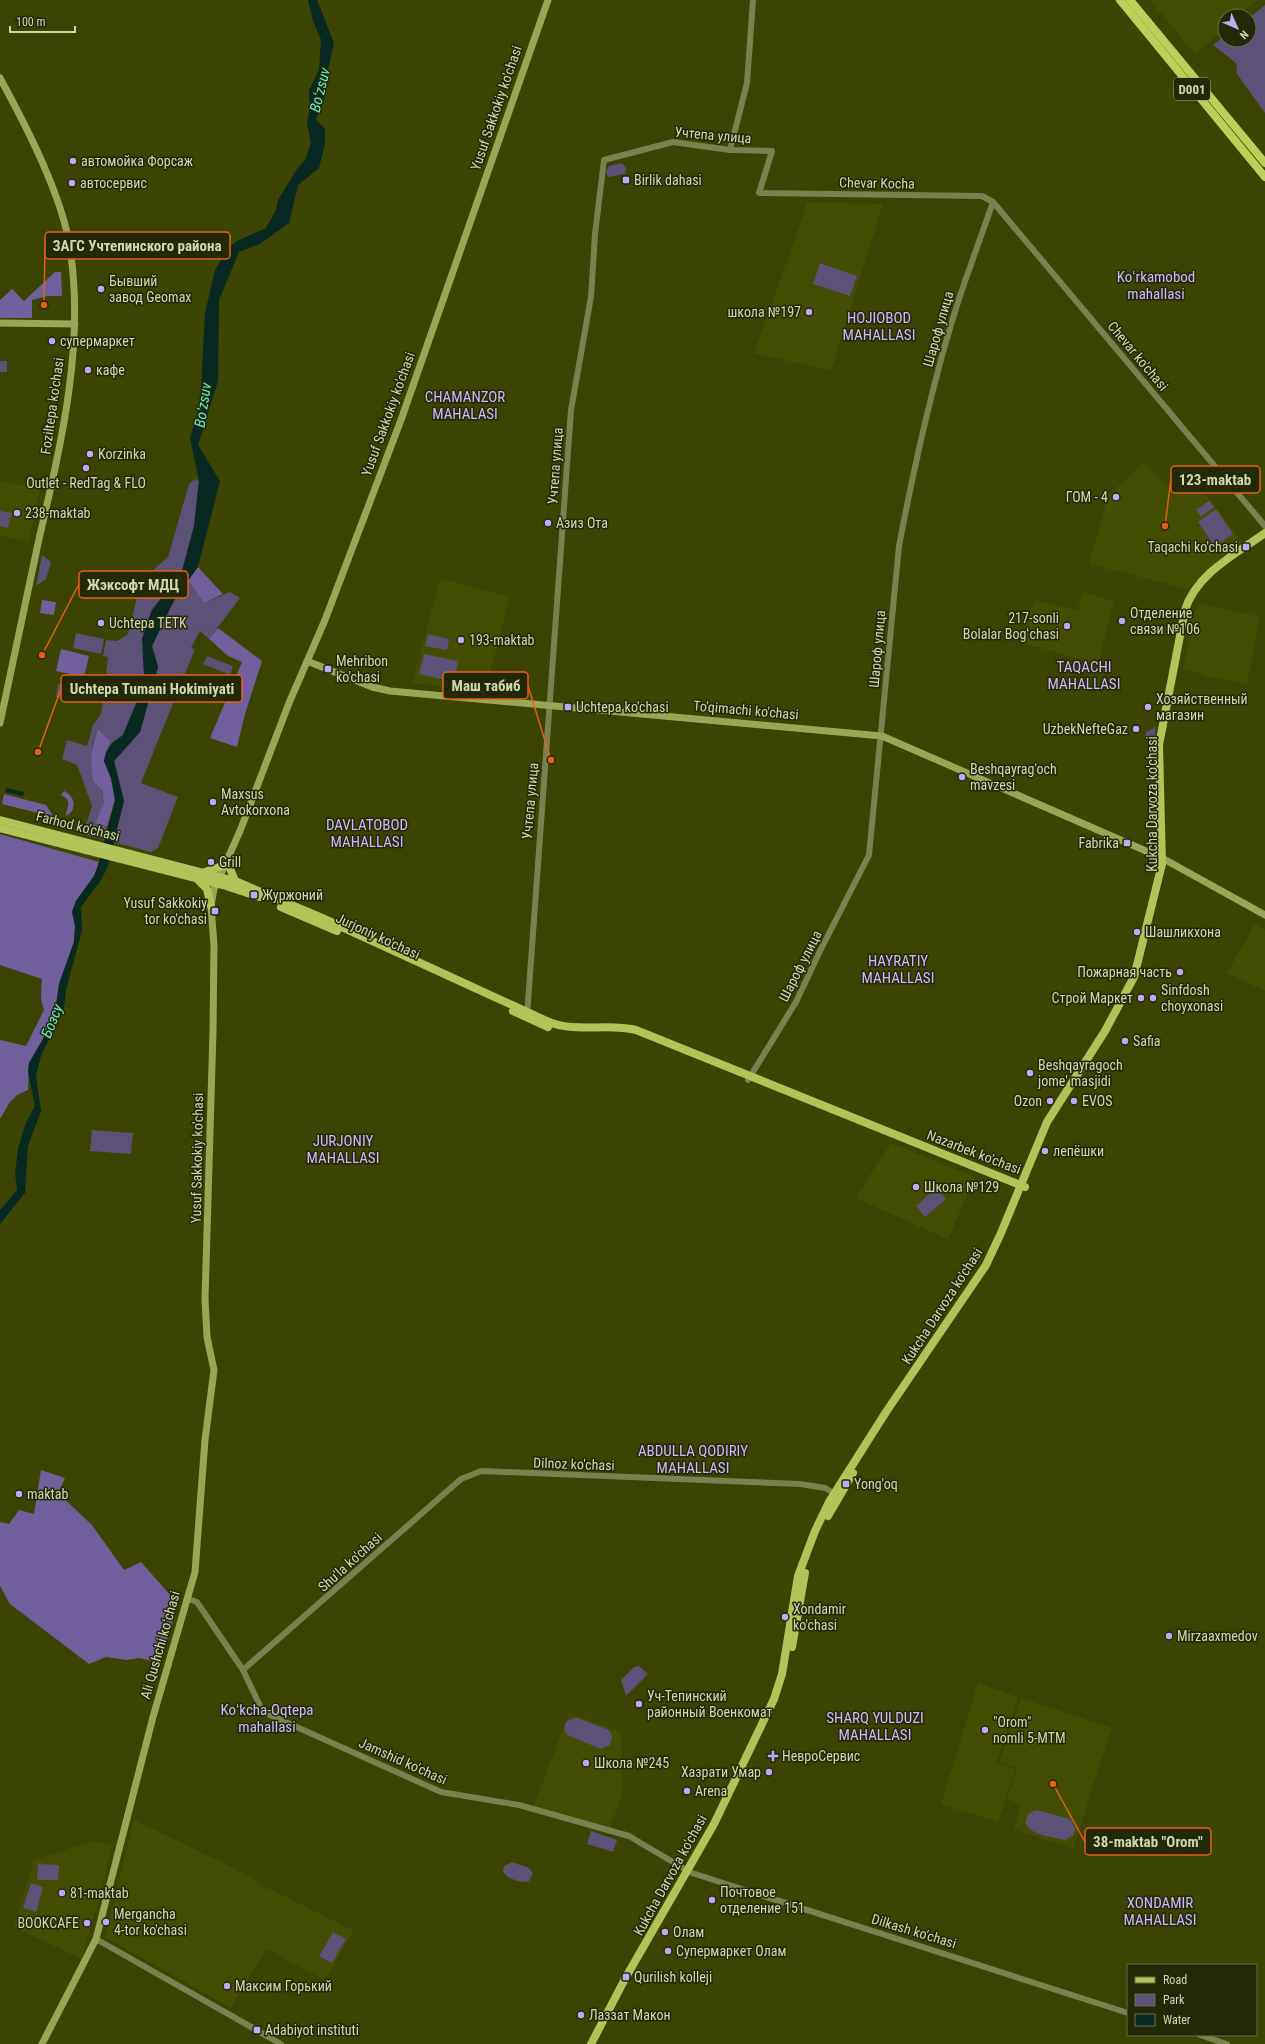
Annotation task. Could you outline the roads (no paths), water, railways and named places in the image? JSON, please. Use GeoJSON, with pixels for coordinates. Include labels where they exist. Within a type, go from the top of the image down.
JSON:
{"type":"FeatureCollection","features":[{"type":"Feature","properties":{"kind":"highway","name":"D001"},"geometry":{"type":"LineString","coordinates":[[1120,0],[1141,20],[1265,163]]}},
{"type":"Feature","properties":{"kind":"highway","name":"D001"},"geometry":{"type":"LineString","coordinates":[[1130,0],[1141,20],[1265,177]]}},
{"type":"Feature","properties":{"kind":"main road","name":"Yusuf Sakkokiy ko'chasi"},"geometry":{"type":"LineString","coordinates":[[211,1352],[207,1337],[205,1299],[214,963],[211,906],[212,897],[240,838],[240,831],[289,703],[325,620],[401,420],[548,0]]}},
{"type":"Feature","properties":{"kind":"main road","name":"Foziltepa ko'chasi"},"geometry":{"type":"LineString","coordinates":[[0,78],[16,107],[41,162],[65,225],[70,247],[73,280],[73,324],[68,401],[54,480],[0,723]]}},
{"type":"Feature","properties":{"kind":"main road","name":"Foziltepa ko'chasi"},"geometry":{"type":"LineString","coordinates":[[0,86],[40,170],[59,218],[65,244],[69,273],[73,324],[67,381],[58,438],[0,704]]}},
{"type":"Feature","properties":{"kind":"main road"},"geometry":{"type":"LineString","coordinates":[[0,323],[73,324]]}},
{"type":"Feature","properties":{"kind":"main road","name":"Kukcha Darvoza ko'chasi"},"geometry":{"type":"LineString","coordinates":[[1166,859],[1159,745],[1185,610],[1191,593],[1203,580],[1265,533]]}},
{"type":"Feature","properties":{"kind":"main road","name":"Kukcha Darvoza ko'chasi"},"geometry":{"type":"LineString","coordinates":[[596,2044],[609,2017],[716,1825],[761,1733],[780,1682],[796,1584],[815,1531],[836,1495],[986,1265],[1022,1187],[1047,1122],[1105,1031],[1134,977],[1160,873],[1166,859],[1164,746],[1189,612],[1197,595],[1208,582],[1265,539]]}},
{"type":"Feature","properties":{"kind":"main road","name":"To'qimachi ko'chasi"},"geometry":{"type":"LineString","coordinates":[[307,661],[384,690],[882,736],[1166,859],[1265,910]]}},
{"type":"Feature","properties":{"kind":"main road","name":"Farhod ko'chasi"},"geometry":{"type":"LineString","coordinates":[[0,820],[56,838],[148,862]]}},
{"type":"Feature","properties":{"kind":"main road","name":"Farhod ko'chasi"},"geometry":{"type":"LineString","coordinates":[[0,828],[56,838]]}},
{"type":"Feature","properties":{"kind":"main road","name":"Jurjoniy ko'chasi"},"geometry":{"type":"LineString","coordinates":[[148,862],[220,881],[527,1015]]}},
{"type":"Feature","properties":{"kind":"main road"},"geometry":{"type":"LineString","coordinates":[[211,906],[207,889],[199,876],[227,865],[235,881]]}},
{"type":"Feature","properties":{"kind":"main road","name":"Yusuf Sakkokiy ko'chasi"},"geometry":{"type":"LineString","coordinates":[[214,963],[217,941],[216,899],[220,881]]}},
{"type":"Feature","properties":{"kind":"main road","name":"Jurjoniy ko'chasi"},"geometry":{"type":"LineString","coordinates":[[220,881],[235,881],[527,1015],[547,1027],[565,1032],[596,1030]]}},
{"type":"Feature","properties":{"kind":"main road","name":"To'qimachi ko'chasi"},"geometry":{"type":"LineString","coordinates":[[1218,887],[1265,915]]}},
{"type":"Feature","properties":{"kind":"main road","name":"Nazarbek ko'chasi"},"geometry":{"type":"LineString","coordinates":[[596,1030],[622,1032],[640,1036],[1022,1187]]}},
{"type":"Feature","properties":{"kind":"main road","name":"Ali Qushchi koʻchasi"},"geometry":{"type":"LineString","coordinates":[[96,1939],[153,1717],[188,1599],[194,1572],[205,1445],[214,1370],[211,1352]]}},
{"type":"Feature","properties":{"kind":"main road","name":"Kukcha Darvoza ko'chasi"},"geometry":{"type":"LineString","coordinates":[[591,2044],[626,1977],[690,1872]]}},
{"type":"Feature","properties":{"kind":"main road"},"geometry":{"type":"LineString","coordinates":[[42,2044],[96,1939]]}},
{"type":"Feature","properties":{"kind":"street"},"geometry":{"type":"LineString","coordinates":[[730,150],[747,83],[753,0]]}},
{"type":"Feature","properties":{"kind":"street","name":"Учтепа улица"},"geometry":{"type":"LineString","coordinates":[[527,1015],[571,410],[591,297],[595,234],[604,160],[673,142],[730,150],[772,152],[759,193]]}},
{"type":"Feature","properties":{"kind":"street","name":"Chevar Kocha"},"geometry":{"type":"LineString","coordinates":[[759,193],[982,196],[993,202]]}},
{"type":"Feature","properties":{"kind":"street","name":"Chevar ko'chasi"},"geometry":{"type":"LineString","coordinates":[[993,202],[1265,526]]}},
{"type":"Feature","properties":{"kind":"street","name":"Шароф улица"},"geometry":{"type":"LineString","coordinates":[[749,1078],[796,1002],[869,855],[900,546],[920,442],[959,299],[993,202]]}},
{"type":"Feature","properties":{"kind":"street","name":"Dilnoz ko'chasi"},"geometry":{"type":"LineString","coordinates":[[474,1473],[481,1471],[800,1484],[825,1488],[836,1495]]}},
{"type":"Feature","properties":{"kind":"street","name":"Shu'la ko'chasi"},"geometry":{"type":"LineString","coordinates":[[243,1670],[461,1479],[474,1473]]}},
{"type":"Feature","properties":{"kind":"street","name":"Jamshid ko'chasi"},"geometry":{"type":"LineString","coordinates":[[188,1599],[197,1602],[243,1670],[262,1710],[270,1715],[441,1792],[519,1805],[623,1834],[690,1872]]}},
{"type":"Feature","properties":{"kind":"street","name":"Dilkash ko'chasi"},"geometry":{"type":"LineString","coordinates":[[690,1872],[1127,2013]]}},
{"type":"Feature","properties":{"kind":"street"},"geometry":{"type":"LineString","coordinates":[[96,1939],[281,2044]]}},
{"type":"Feature","properties":{"kind":"street"},"geometry":{"type":"LineString","coordinates":[[1203,2036],[1227,2044]]}},
{"type":"Feature","properties":{"kind":"water","name":"Бозсу"},"geometry":{"type":"Polygon","coordinates":[[[308,0],[317,0],[334,43],[325,83],[324,101],[316,119],[325,129],[325,144],[319,168],[298,185],[289,223],[260,244],[239,252],[219,300],[218,381],[198,445],[220,481],[198,567],[175,598],[152,646],[158,667],[140,732],[114,761],[124,801],[108,866],[101,880],[81,907],[82,930],[66,990],[64,1008],[41,1056],[36,1076],[41,1111],[28,1146],[25,1193],[0,1224],[0,1210],[17,1190],[15,1173],[18,1149],[25,1125],[35,1106],[28,1072],[29,1063],[43,1039],[55,1013],[59,984],[74,942],[75,926],[72,912],[76,901],[94,876],[98,866],[115,800],[111,778],[104,761],[106,752],[112,743],[123,735],[138,699],[144,676],[142,639],[148,620],[152,610],[182,571],[194,526],[199,481],[190,438],[200,406],[205,313],[215,270],[228,248],[237,241],[266,228],[276,210],[278,200],[297,169],[305,160],[311,143],[307,123],[310,107],[309,91],[319,69],[321,40],[313,21],[308,0]]]}},
{"type":"Feature","properties":{"kind":"water"},"geometry":{"type":"Polygon","coordinates":[[[6,788],[24,792],[23,796],[5,792],[6,788]]]}},
{"type":"Feature","properties":{"kind":"place","name":"автомойка Форсаж"},"geometry":{"type":"Point","coordinates":[73,161]}},
{"type":"Feature","properties":{"kind":"place","name":"Birlik dahasi"},"geometry":{"type":"Point","coordinates":[626,180]}},
{"type":"Feature","properties":{"kind":"place","name":"автосервис"},"geometry":{"type":"Point","coordinates":[72,183]}},
{"type":"Feature","properties":{"kind":"place","name":"Бывший завод Geomax"},"geometry":{"type":"Point","coordinates":[101,289]}},
{"type":"Feature","properties":{"kind":"place","name":"ЗАГС Учтепинского района"},"geometry":{"type":"Point","coordinates":[44,305]}},
{"type":"Feature","properties":{"kind":"place","name":"школа №197"},"geometry":{"type":"Point","coordinates":[809,312]}},
{"type":"Feature","properties":{"kind":"place","name":"супермаркет"},"geometry":{"type":"Point","coordinates":[52,341]}},
{"type":"Feature","properties":{"kind":"place","name":"кафе"},"geometry":{"type":"Point","coordinates":[88,370]}},
{"type":"Feature","properties":{"kind":"place","name":"Korzinka"},"geometry":{"type":"Point","coordinates":[90,454]}},
{"type":"Feature","properties":{"kind":"place","name":"Outlet - RedTag & FLO"},"geometry":{"type":"Point","coordinates":[86,468]}},
{"type":"Feature","properties":{"kind":"place","name":"ГОМ - 4"},"geometry":{"type":"Point","coordinates":[1116,497]}},
{"type":"Feature","properties":{"kind":"place","name":"238-maktab"},"geometry":{"type":"Point","coordinates":[17,513]}},
{"type":"Feature","properties":{"kind":"place","name":"Азиз Ота"},"geometry":{"type":"Point","coordinates":[548,523]}},
{"type":"Feature","properties":{"kind":"place","name":"123-maktab"},"geometry":{"type":"Point","coordinates":[1165,526]}},
{"type":"Feature","properties":{"kind":"place","name":"Taqachi ko'chasi"},"geometry":{"type":"Point","coordinates":[1246,547]}},
{"type":"Feature","properties":{"kind":"place","name":"Отделение связи №106"},"geometry":{"type":"Point","coordinates":[1122,621]}},
{"type":"Feature","properties":{"kind":"place","name":"Uchtepa TETK"},"geometry":{"type":"Point","coordinates":[101,623]}},
{"type":"Feature","properties":{"kind":"place","name":"217-sonli Bolalar Bogʻchasi"},"geometry":{"type":"Point","coordinates":[1067,626]}},
{"type":"Feature","properties":{"kind":"place","name":"193-maktab"},"geometry":{"type":"Point","coordinates":[461,640]}},
{"type":"Feature","properties":{"kind":"place","name":"Жэксофт МДЦ"},"geometry":{"type":"Point","coordinates":[42,655]}},
{"type":"Feature","properties":{"kind":"place","name":"Mehribon ko'chasi"},"geometry":{"type":"Point","coordinates":[328,669]}},
{"type":"Feature","properties":{"kind":"place","name":"Uchtepa ko'chasi"},"geometry":{"type":"Point","coordinates":[568,707]}},
{"type":"Feature","properties":{"kind":"place","name":"Хозяйственный магазин"},"geometry":{"type":"Point","coordinates":[1148,707]}},
{"type":"Feature","properties":{"kind":"place","name":"UzbekNefteGaz"},"geometry":{"type":"Point","coordinates":[1136,729]}},
{"type":"Feature","properties":{"kind":"place","name":"Uchtepa Tumani Hokimiyati"},"geometry":{"type":"Point","coordinates":[38,752]}},
{"type":"Feature","properties":{"kind":"place","name":"Маш табиб"},"geometry":{"type":"Point","coordinates":[551,760]}},
{"type":"Feature","properties":{"kind":"place","name":"Beshqayrag'och mavzesi"},"geometry":{"type":"Point","coordinates":[962,777]}},
{"type":"Feature","properties":{"kind":"place","name":"Maxsus Avtokorxona"},"geometry":{"type":"Point","coordinates":[213,802]}},
{"type":"Feature","properties":{"kind":"place","name":"Fabrika"},"geometry":{"type":"Point","coordinates":[1127,843]}},
{"type":"Feature","properties":{"kind":"place","name":"Grill"},"geometry":{"type":"Point","coordinates":[211,862]}},
{"type":"Feature","properties":{"kind":"place","name":"Журжоний"},"geometry":{"type":"Point","coordinates":[254,895]}},
{"type":"Feature","properties":{"kind":"place","name":"Yusuf Sakkokiy tor ko'chasi"},"geometry":{"type":"Point","coordinates":[215,911]}},
{"type":"Feature","properties":{"kind":"place","name":"Шашликхона"},"geometry":{"type":"Point","coordinates":[1137,932]}},
{"type":"Feature","properties":{"kind":"place","name":"Пожарная часть"},"geometry":{"type":"Point","coordinates":[1180,972]}},
{"type":"Feature","properties":{"kind":"place","name":"Строй Маркет"},"geometry":{"type":"Point","coordinates":[1141,998]}},
{"type":"Feature","properties":{"kind":"place","name":"Sinfdosh choyxonasi"},"geometry":{"type":"Point","coordinates":[1153,998]}},
{"type":"Feature","properties":{"kind":"place","name":"Safia"},"geometry":{"type":"Point","coordinates":[1125,1041]}},
{"type":"Feature","properties":{"kind":"place","name":"Beshqayragoch jome' masjidi"},"geometry":{"type":"Point","coordinates":[1030,1073]}},
{"type":"Feature","properties":{"kind":"place","name":"Ozon"},"geometry":{"type":"Point","coordinates":[1050,1101]}},
{"type":"Feature","properties":{"kind":"place","name":"EVOS"},"geometry":{"type":"Point","coordinates":[1074,1101]}},
{"type":"Feature","properties":{"kind":"place","name":"лепёшки"},"geometry":{"type":"Point","coordinates":[1045,1151]}},
{"type":"Feature","properties":{"kind":"place","name":"Школа №129"},"geometry":{"type":"Point","coordinates":[916,1187]}},
{"type":"Feature","properties":{"kind":"place","name":"Yong'oq"},"geometry":{"type":"Point","coordinates":[846,1484]}},
{"type":"Feature","properties":{"kind":"place","name":"maktab"},"geometry":{"type":"Point","coordinates":[19,1494]}},
{"type":"Feature","properties":{"kind":"place","name":"Xondamir ko'chasi"},"geometry":{"type":"Point","coordinates":[785,1617]}},
{"type":"Feature","properties":{"kind":"place","name":"Mirzaaxmedov"},"geometry":{"type":"Point","coordinates":[1169,1636]}},
{"type":"Feature","properties":{"kind":"place","name":"Уч-Тепинский районный Военкомат"},"geometry":{"type":"Point","coordinates":[639,1704]}},
{"type":"Feature","properties":{"kind":"place","name":"\"Orom\" nomli 5-MTM"},"geometry":{"type":"Point","coordinates":[985,1730]}},
{"type":"Feature","properties":{"kind":"place","name":"НевроСервис"},"geometry":{"type":"Point","coordinates":[773,1756]}},
{"type":"Feature","properties":{"kind":"place","name":"Школа №245"},"geometry":{"type":"Point","coordinates":[586,1763]}},
{"type":"Feature","properties":{"kind":"place","name":"Хазрати Умар"},"geometry":{"type":"Point","coordinates":[769,1772]}},
{"type":"Feature","properties":{"kind":"place","name":"38-maktab \"Orom\""},"geometry":{"type":"Point","coordinates":[1053,1784]}},
{"type":"Feature","properties":{"kind":"place","name":"Arena"},"geometry":{"type":"Point","coordinates":[687,1791]}},
{"type":"Feature","properties":{"kind":"place","name":"81-maktab"},"geometry":{"type":"Point","coordinates":[62,1893]}},
{"type":"Feature","properties":{"kind":"place","name":"Почтовое отделение 151"},"geometry":{"type":"Point","coordinates":[712,1900]}},
{"type":"Feature","properties":{"kind":"place","name":"Mergancha 4-tor ko'chasi"},"geometry":{"type":"Point","coordinates":[106,1922]}},
{"type":"Feature","properties":{"kind":"place","name":"BOOKCAFE"},"geometry":{"type":"Point","coordinates":[87,1923]}},
{"type":"Feature","properties":{"kind":"place","name":"Олам"},"geometry":{"type":"Point","coordinates":[665,1932]}},
{"type":"Feature","properties":{"kind":"place","name":"Супермаркет Олам"},"geometry":{"type":"Point","coordinates":[668,1951]}},
{"type":"Feature","properties":{"kind":"place","name":"Qurilish kolleji"},"geometry":{"type":"Point","coordinates":[626,1977]}},
{"type":"Feature","properties":{"kind":"place","name":"Максим Горький"},"geometry":{"type":"Point","coordinates":[227,1986]}},
{"type":"Feature","properties":{"kind":"place","name":"Лаззат Макон"},"geometry":{"type":"Point","coordinates":[581,2015]}},
{"type":"Feature","properties":{"kind":"place","name":"Adabiyot instituti"},"geometry":{"type":"Point","coordinates":[257,2030]}},
{"type":"Feature","properties":{"kind":"district","name":"Koʻrkamobod mahallasi"},"geometry":{"type":"Point","coordinates":[1156,286]}},
{"type":"Feature","properties":{"kind":"district","name":"HOJIOBOD MAHALLASI"},"geometry":{"type":"Point","coordinates":[879,326]}},
{"type":"Feature","properties":{"kind":"district","name":"CHAMANZOR MAHALASI"},"geometry":{"type":"Point","coordinates":[465,406]}},
{"type":"Feature","properties":{"kind":"district","name":"TAQACHI MAHALLASI"},"geometry":{"type":"Point","coordinates":[1084,676]}},
{"type":"Feature","properties":{"kind":"district","name":"DAVLATOBOD MAHALLASI"},"geometry":{"type":"Point","coordinates":[367,834]}},
{"type":"Feature","properties":{"kind":"district","name":"HAYRATIY MAHALLASI"},"geometry":{"type":"Point","coordinates":[898,970]}},
{"type":"Feature","properties":{"kind":"district","name":"JURJONIY MAHALLASI"},"geometry":{"type":"Point","coordinates":[343,1150]}},
{"type":"Feature","properties":{"kind":"district","name":"ABDULLA QODIRIY MAHALLASI"},"geometry":{"type":"Point","coordinates":[693,1460]}},
{"type":"Feature","properties":{"kind":"district","name":"Koʻkcha-Oqtepa mahallasi"},"geometry":{"type":"Point","coordinates":[267,1718]}},
{"type":"Feature","properties":{"kind":"district","name":"SHARQ YULDUZI MAHALLASI"},"geometry":{"type":"Point","coordinates":[875,1726]}},
{"type":"Feature","properties":{"kind":"district","name":"XONDAMIR MAHALLASI"},"geometry":{"type":"Point","coordinates":[1160,1912]}},
{"type":"Feature","properties":{"kind":"water label","name":"Boʻzsuv"},"geometry":{"type":"Point","coordinates":[320,90]}},
{"type":"Feature","properties":{"kind":"water label","name":"Boʻzsuv"},"geometry":{"type":"Point","coordinates":[203,405]}}]}
